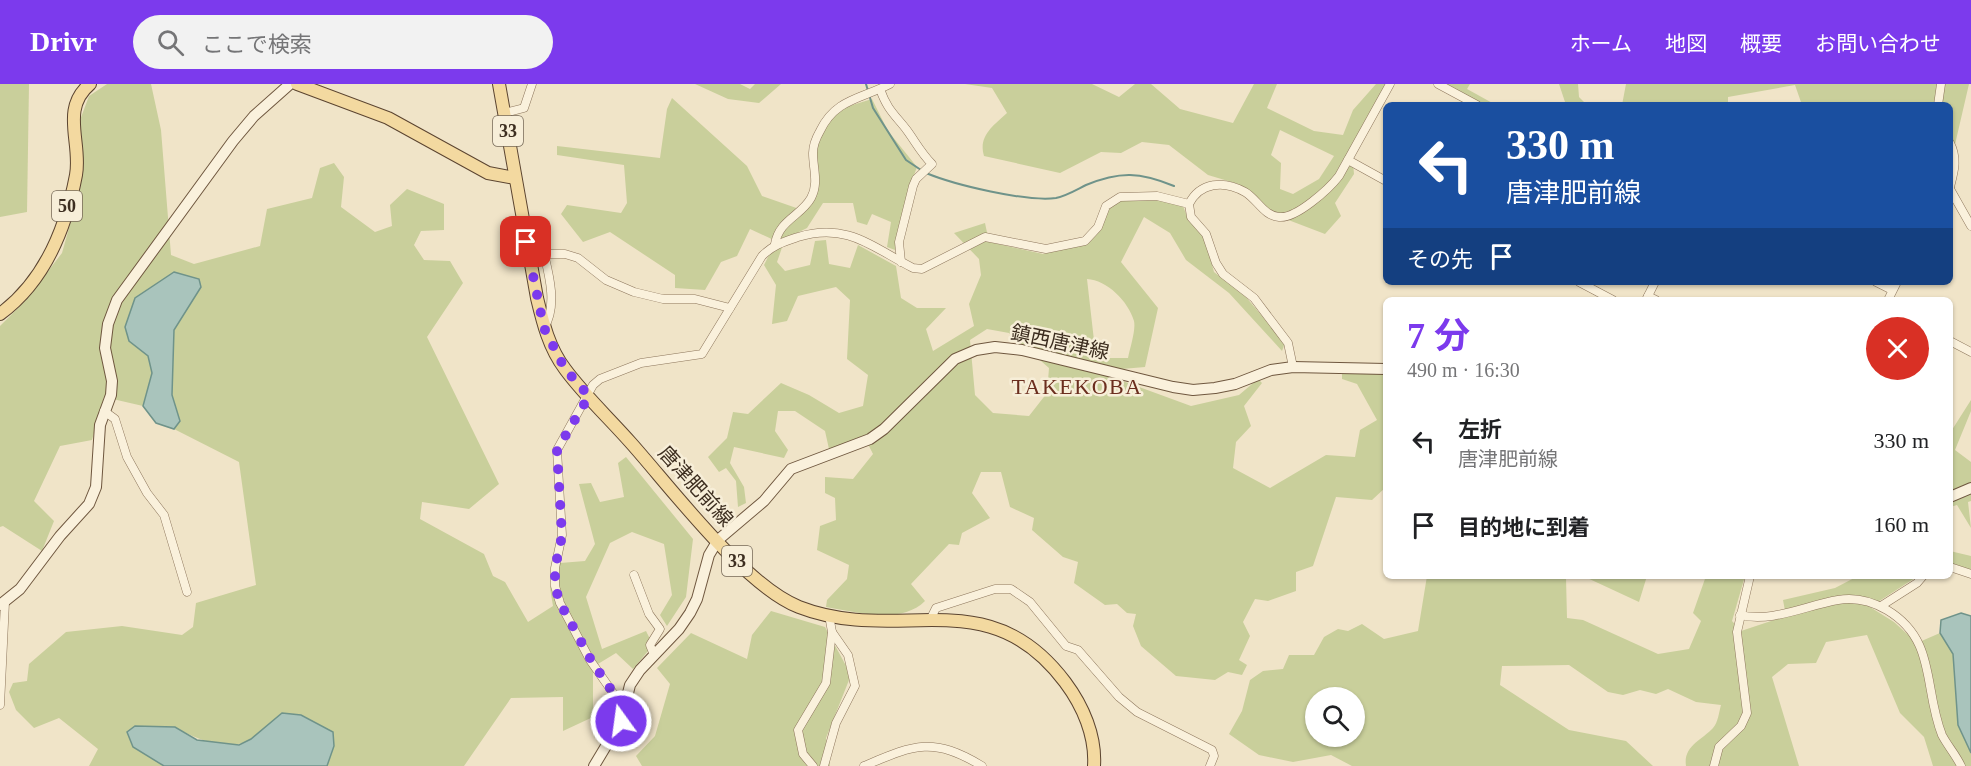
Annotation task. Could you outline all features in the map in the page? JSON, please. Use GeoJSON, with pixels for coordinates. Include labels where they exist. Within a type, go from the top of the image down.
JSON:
{"type":"FeatureCollection","features":[{"type":"Feature","properties":{"kind":"main road","name":"50"},"geometry":{"type":"LineString","coordinates":[[0,314],[45,266],[58,241],[76,175],[78,155],[72,120],[75,103],[81,91],[90,84]]}},
{"type":"Feature","properties":{"kind":"main road"},"geometry":{"type":"LineString","coordinates":[[297,84],[388,118],[488,172],[515,178]]}},
{"type":"Feature","properties":{"kind":"main road","name":"唐津肥前線"},"geometry":{"type":"LineString","coordinates":[[499,84],[544,328],[565,369],[718,540],[766,588],[798,606],[829,615],[877,622],[963,619],[992,626],[1021,640],[1051,663],[1074,694],[1089,727],[1094,766]]}},
{"type":"Feature","properties":{"kind":"street"},"geometry":{"type":"LineString","coordinates":[[0,705],[3,604],[20,589],[60,536],[89,504],[96,487],[100,424],[111,395],[112,381],[105,348],[108,324],[117,300],[233,141],[254,116],[290,84]]}},
{"type":"Feature","properties":{"kind":"street"},"geometry":{"type":"LineString","coordinates":[[505,113],[524,108],[532,84]]}},
{"type":"Feature","properties":{"kind":"street"},"geometry":{"type":"LineString","coordinates":[[625,704],[618,700],[591,660],[560,603],[555,586],[555,568],[562,536],[557,450],[589,396],[593,385],[600,379],[623,368],[641,363],[702,354],[762,256],[775,244],[789,218],[804,207],[814,191],[816,182],[814,144],[826,117],[840,105],[890,84]]}},
{"type":"Feature","properties":{"kind":"street"},"geometry":{"type":"LineString","coordinates":[[1293,368],[1288,344],[1254,298],[1219,268],[1206,234],[1191,217],[1189,204],[1200,189],[1208,184],[1219,185],[1246,193],[1272,216],[1286,217],[1329,189],[1348,160],[1390,84]]}},
{"type":"Feature","properties":{"kind":"street"},"geometry":{"type":"LineString","coordinates":[[1438,84],[1471,102]]}},
{"type":"Feature","properties":{"kind":"street"},"geometry":{"type":"LineString","coordinates":[[1938,102],[1941,84]]}},
{"type":"Feature","properties":{"kind":"street"},"geometry":{"type":"LineString","coordinates":[[877,90],[888,110],[907,130],[917,149],[932,164],[913,186],[899,242],[901,261]]}},
{"type":"Feature","properties":{"kind":"street"},"geometry":{"type":"LineString","coordinates":[[1953,152],[1956,166],[1953,177]]}},
{"type":"Feature","properties":{"kind":"street"},"geometry":{"type":"LineString","coordinates":[[1348,160],[1383,179]]}},
{"type":"Feature","properties":{"kind":"street"},"geometry":{"type":"LineString","coordinates":[[1953,193],[1971,226]]}},
{"type":"Feature","properties":{"kind":"street"},"geometry":{"type":"LineString","coordinates":[[775,244],[810,233],[842,232],[922,269],[985,237],[1046,249],[1086,241],[1098,227],[1106,206],[1120,197],[1157,196],[1189,204]]}},
{"type":"Feature","properties":{"kind":"street"},"geometry":{"type":"LineString","coordinates":[[523,223],[532,230],[544,255],[551,296],[550,318],[544,328]]}},
{"type":"Feature","properties":{"kind":"street"},"geometry":{"type":"LineString","coordinates":[[544,255],[565,254],[578,258],[606,280],[634,292],[663,299],[694,299],[730,308]]}},
{"type":"Feature","properties":{"kind":"street"},"geometry":{"type":"LineString","coordinates":[[1585,285],[1607,297]]}},
{"type":"Feature","properties":{"kind":"street"},"geometry":{"type":"LineString","coordinates":[[1882,285],[1892,290]]}},
{"type":"Feature","properties":{"kind":"street"},"geometry":{"type":"LineString","coordinates":[[1888,297],[1894,285]]}},
{"type":"Feature","properties":{"kind":"street"},"geometry":{"type":"LineString","coordinates":[[1953,343],[1971,352]]}},
{"type":"Feature","properties":{"kind":"street","name":"鎮西唐津線"},"geometry":{"type":"LineString","coordinates":[[718,540],[764,501],[791,469],[870,439],[884,429],[955,359],[976,350],[995,347],[1022,350],[1193,390],[1235,384],[1271,370],[1383,369]]}},
{"type":"Feature","properties":{"kind":"street"},"geometry":{"type":"LineString","coordinates":[[104,411],[115,419],[128,457],[147,493],[164,515],[187,592]]}},
{"type":"Feature","properties":{"kind":"street"},"geometry":{"type":"LineString","coordinates":[[1953,496],[1971,488]]}},
{"type":"Feature","properties":{"kind":"street"},"geometry":{"type":"LineString","coordinates":[[594,766],[616,733],[630,685],[690,613],[697,599],[706,562],[718,540]]}},
{"type":"Feature","properties":{"kind":"street"},"geometry":{"type":"LineString","coordinates":[[1953,568],[1971,574]]}},
{"type":"Feature","properties":{"kind":"street"},"geometry":{"type":"LineString","coordinates":[[634,575],[649,614],[660,629],[650,645],[654,655]]}},
{"type":"Feature","properties":{"kind":"street"},"geometry":{"type":"LineString","coordinates":[[1714,766],[1719,747],[1741,726],[1747,713],[1738,650],[1740,615],[1749,579]]}},
{"type":"Feature","properties":{"kind":"street"},"geometry":{"type":"LineString","coordinates":[[1881,606],[1920,579]]}},
{"type":"Feature","properties":{"kind":"street"},"geometry":{"type":"LineString","coordinates":[[930,620],[936,608],[956,600],[1003,588],[1018,592],[1057,633],[1066,646],[1078,650],[1119,697],[1137,712],[1212,750],[1214,756],[1210,766]]}},
{"type":"Feature","properties":{"kind":"street"},"geometry":{"type":"LineString","coordinates":[[1740,615],[1755,619],[1841,599],[1860,600],[1881,606],[1913,631],[1922,647],[1943,736],[1961,766]]}},
{"type":"Feature","properties":{"kind":"street"},"geometry":{"type":"LineString","coordinates":[[813,766],[803,754],[798,730],[825,683],[832,632],[829,615]]}},
{"type":"Feature","properties":{"kind":"street"},"geometry":{"type":"LineString","coordinates":[[824,766],[836,723],[855,686],[848,655],[832,632]]}},
{"type":"Feature","properties":{"kind":"street"},"geometry":{"type":"LineString","coordinates":[[864,766],[902,750],[927,745],[961,753],[981,766]]}},
{"type":"Feature","properties":{"kind":"green space"},"geometry":{"type":"Polygon","coordinates":[[[0,84],[29,84],[27,212],[0,217],[0,84]]]}},
{"type":"Feature","properties":{"kind":"green space"},"geometry":{"type":"Polygon","coordinates":[[[107,84],[151,84],[161,130],[171,255],[194,264],[260,246],[267,209],[312,198],[320,168],[334,163],[344,177],[341,207],[375,232],[392,226],[390,205],[407,189],[444,204],[444,230],[421,231],[414,245],[424,260],[450,261],[463,283],[427,337],[499,484],[469,509],[422,502],[420,519],[484,554],[493,576],[505,582],[528,622],[553,606],[550,588],[560,563],[585,561],[595,544],[579,484],[591,483],[600,502],[624,497],[618,463],[626,457],[693,539],[686,597],[667,626],[660,615],[672,595],[664,544],[632,532],[610,543],[586,597],[602,649],[646,631],[653,645],[633,669],[616,653],[593,667],[593,717],[563,731],[563,697],[511,698],[464,766],[327,766],[334,746],[282,713],[243,743],[224,745],[213,743],[175,727],[133,747],[164,766],[89,766],[98,749],[59,718],[34,728],[16,710],[9,692],[13,683],[27,681],[29,664],[66,632],[122,626],[182,635],[193,627],[196,603],[256,585],[239,462],[174,429],[180,421],[172,395],[174,330],[201,287],[129,341],[148,356],[152,373],[143,406],[104,397],[92,440],[60,446],[34,501],[54,521],[42,551],[3,526],[0,527],[0,326],[25,301],[62,253],[81,185],[80,120],[89,96],[107,84]]]}},
{"type":"Feature","properties":{"kind":"green space"},"geometry":{"type":"Polygon","coordinates":[[[695,84],[740,84],[750,89],[755,84],[781,84],[759,103],[728,99],[695,84]]]}},
{"type":"Feature","properties":{"kind":"green space"},"geometry":{"type":"Polygon","coordinates":[[[965,84],[1092,84],[1119,97],[1135,84],[1151,84],[1180,109],[1233,123],[1254,84],[1277,84],[1267,108],[1314,131],[1343,135],[1353,110],[1376,84],[1390,84],[1352,151],[1354,174],[1335,203],[1341,216],[1325,234],[1265,211],[1238,184],[1208,175],[1169,145],[1142,142],[1121,153],[1101,152],[1060,173],[984,156],[985,137],[1007,113],[992,88],[965,84]],[[1280,130],[1271,155],[1281,163],[1280,189],[1293,194],[1319,179],[1334,156],[1280,130]]]}},
{"type":"Feature","properties":{"kind":"green space"},"geometry":{"type":"Polygon","coordinates":[[[1439,84],[1470,84],[1467,89],[1491,102],[1470,102],[1439,84]]]}},
{"type":"Feature","properties":{"kind":"green space"},"geometry":{"type":"Polygon","coordinates":[[[1559,84],[1578,84],[1579,97],[1584,102],[1565,102],[1559,84]]]}},
{"type":"Feature","properties":{"kind":"green space"},"geometry":{"type":"Polygon","coordinates":[[[1626,84],[1969,84],[1953,153],[1953,102],[1801,102],[1795,85],[1728,97],[1728,102],[1623,102],[1626,84]]]}},
{"type":"Feature","properties":{"kind":"green space"},"geometry":{"type":"Polygon","coordinates":[[[672,98],[747,166],[762,196],[805,211],[818,192],[816,149],[826,121],[846,107],[872,99],[888,131],[917,167],[910,186],[895,250],[887,247],[891,222],[872,214],[867,225],[857,222],[853,203],[823,203],[807,228],[785,239],[777,262],[785,271],[810,265],[815,241],[826,240],[829,264],[850,268],[858,245],[896,266],[901,298],[917,308],[946,308],[926,329],[933,351],[974,326],[969,304],[981,275],[979,259],[954,233],[985,223],[989,242],[1043,254],[1089,243],[1100,231],[1105,212],[1116,201],[1158,199],[1183,206],[1188,219],[1204,235],[1214,272],[1246,297],[1285,343],[1282,351],[1229,293],[1186,260],[1170,233],[1144,217],[1121,262],[1158,308],[1145,367],[1122,369],[1120,380],[1191,406],[1239,395],[1258,379],[1262,383],[1244,406],[1251,426],[1236,442],[1233,468],[1270,488],[1326,455],[1355,457],[1360,430],[1377,420],[1357,384],[1342,379],[1342,371],[1383,373],[1383,490],[1372,500],[1336,497],[1313,566],[1296,572],[1296,591],[1268,601],[1255,599],[1243,622],[1250,636],[1239,660],[1247,665],[1242,675],[1228,672],[1215,680],[1176,676],[1141,646],[1133,626],[1136,614],[1127,613],[1117,604],[1105,605],[1074,583],[1078,562],[1063,557],[1032,530],[1034,518],[1010,507],[1001,472],[981,472],[972,493],[990,518],[962,533],[959,545],[949,544],[911,584],[925,601],[904,613],[891,615],[865,614],[826,607],[827,600],[847,579],[849,565],[817,550],[820,526],[836,520],[835,498],[825,493],[825,477],[853,479],[873,454],[866,440],[829,449],[825,431],[795,411],[778,411],[775,431],[788,450],[784,458],[734,447],[730,463],[744,487],[746,503],[738,507],[736,481],[726,468],[719,472],[708,457],[727,438],[733,412],[748,414],[781,383],[809,395],[839,413],[863,406],[868,375],[847,359],[850,300],[836,287],[798,296],[787,321],[772,324],[776,285],[764,265],[776,241],[750,229],[737,256],[721,262],[705,290],[675,288],[675,275],[610,232],[583,242],[561,214],[567,205],[621,213],[627,203],[624,165],[557,155],[557,146],[660,158],[667,109],[672,98]],[[1087,279],[1096,358],[1128,358],[1134,329],[1131,313],[1116,293],[1095,280],[1087,279]],[[987,329],[970,340],[975,395],[993,413],[1029,416],[1047,393],[1049,368],[1009,333],[987,329]]]}},
{"type":"Feature","properties":{"kind":"green space"},"geometry":{"type":"Polygon","coordinates":[[[1971,400],[1971,411],[1955,450],[1971,462],[1971,501],[1968,502],[1971,528],[1957,505],[1953,506],[1953,428],[1971,400]]]}},
{"type":"Feature","properties":{"kind":"green space"},"geometry":{"type":"Polygon","coordinates":[[[1953,552],[1971,556],[1971,572],[1953,565],[1953,552]]]}},
{"type":"Feature","properties":{"kind":"green space"},"geometry":{"type":"Polygon","coordinates":[[[1427,579],[1566,579],[1567,618],[1583,620],[1658,654],[1689,649],[1701,621],[1693,613],[1705,579],[1744,579],[1732,621],[1741,631],[1786,616],[1783,600],[1835,588],[1852,579],[1913,579],[1870,607],[1894,622],[1917,643],[1940,633],[1953,653],[1958,725],[1971,753],[1971,766],[1933,766],[1924,737],[1900,713],[1867,635],[1826,642],[1816,663],[1788,664],[1772,677],[1799,766],[1686,766],[1687,753],[1715,726],[1721,705],[1696,702],[1668,689],[1656,694],[1640,690],[1623,695],[1608,692],[1569,665],[1502,666],[1500,685],[1569,730],[1626,741],[1653,766],[1352,766],[1331,755],[1293,762],[1259,755],[1229,734],[1242,711],[1250,680],[1263,671],[1283,669],[1289,655],[1314,655],[1324,637],[1338,629],[1348,631],[1362,624],[1384,639],[1418,631],[1427,579]]]}},
{"type":"Feature","properties":{"kind":"green space"},"geometry":{"type":"Polygon","coordinates":[[[1589,579],[1646,579],[1639,602],[1589,579]]]}},
{"type":"Feature","properties":{"kind":"green space"},"geometry":{"type":"Polygon","coordinates":[[[771,611],[825,627],[851,675],[826,738],[830,766],[642,766],[636,756],[655,736],[670,684],[657,668],[691,633],[747,659],[752,635],[771,611]]]}},
{"type":"Feature","properties":{"kind":"water"},"geometry":{"type":"Polygon","coordinates":[[[174,272],[199,279],[201,287],[174,330],[172,395],[180,421],[174,429],[156,423],[143,406],[152,373],[148,356],[129,341],[125,327],[135,298],[174,272]]]}},
{"type":"Feature","properties":{"kind":"water"},"geometry":{"type":"Polygon","coordinates":[[[1961,613],[1971,616],[1971,753],[1958,725],[1953,654],[1940,633],[1941,620],[1961,613]]]}},
{"type":"Feature","properties":{"kind":"water"},"geometry":{"type":"Polygon","coordinates":[[[282,713],[301,715],[333,732],[334,746],[327,766],[164,766],[133,747],[127,732],[135,726],[175,727],[197,740],[239,745],[251,739],[282,713]]]}},
{"type":"Feature","properties":{"kind":"waterway"},"geometry":{"type":"LineString","coordinates":[[866,84],[873,108],[906,160],[921,170]]}},
{"type":"Feature","properties":{"kind":"waterway"},"geometry":{"type":"LineString","coordinates":[[926,173],[954,183],[1043,199],[1060,197],[1098,180],[1120,175],[1151,178],[1174,186]]}},
{"type":"Feature","properties":{"kind":"district","name":"TAKEKOBA"},"geometry":{"type":"Point","coordinates":[1077,386]}},
{"type":"Feature","properties":{"kind":"route"},"geometry":{"type":"LineString","coordinates":[[526,242],[544,328],[565,369],[589,396],[557,450],[562,536],[555,568],[555,586],[560,603],[591,660],[618,700],[625,704],[621,721]]}}]}
